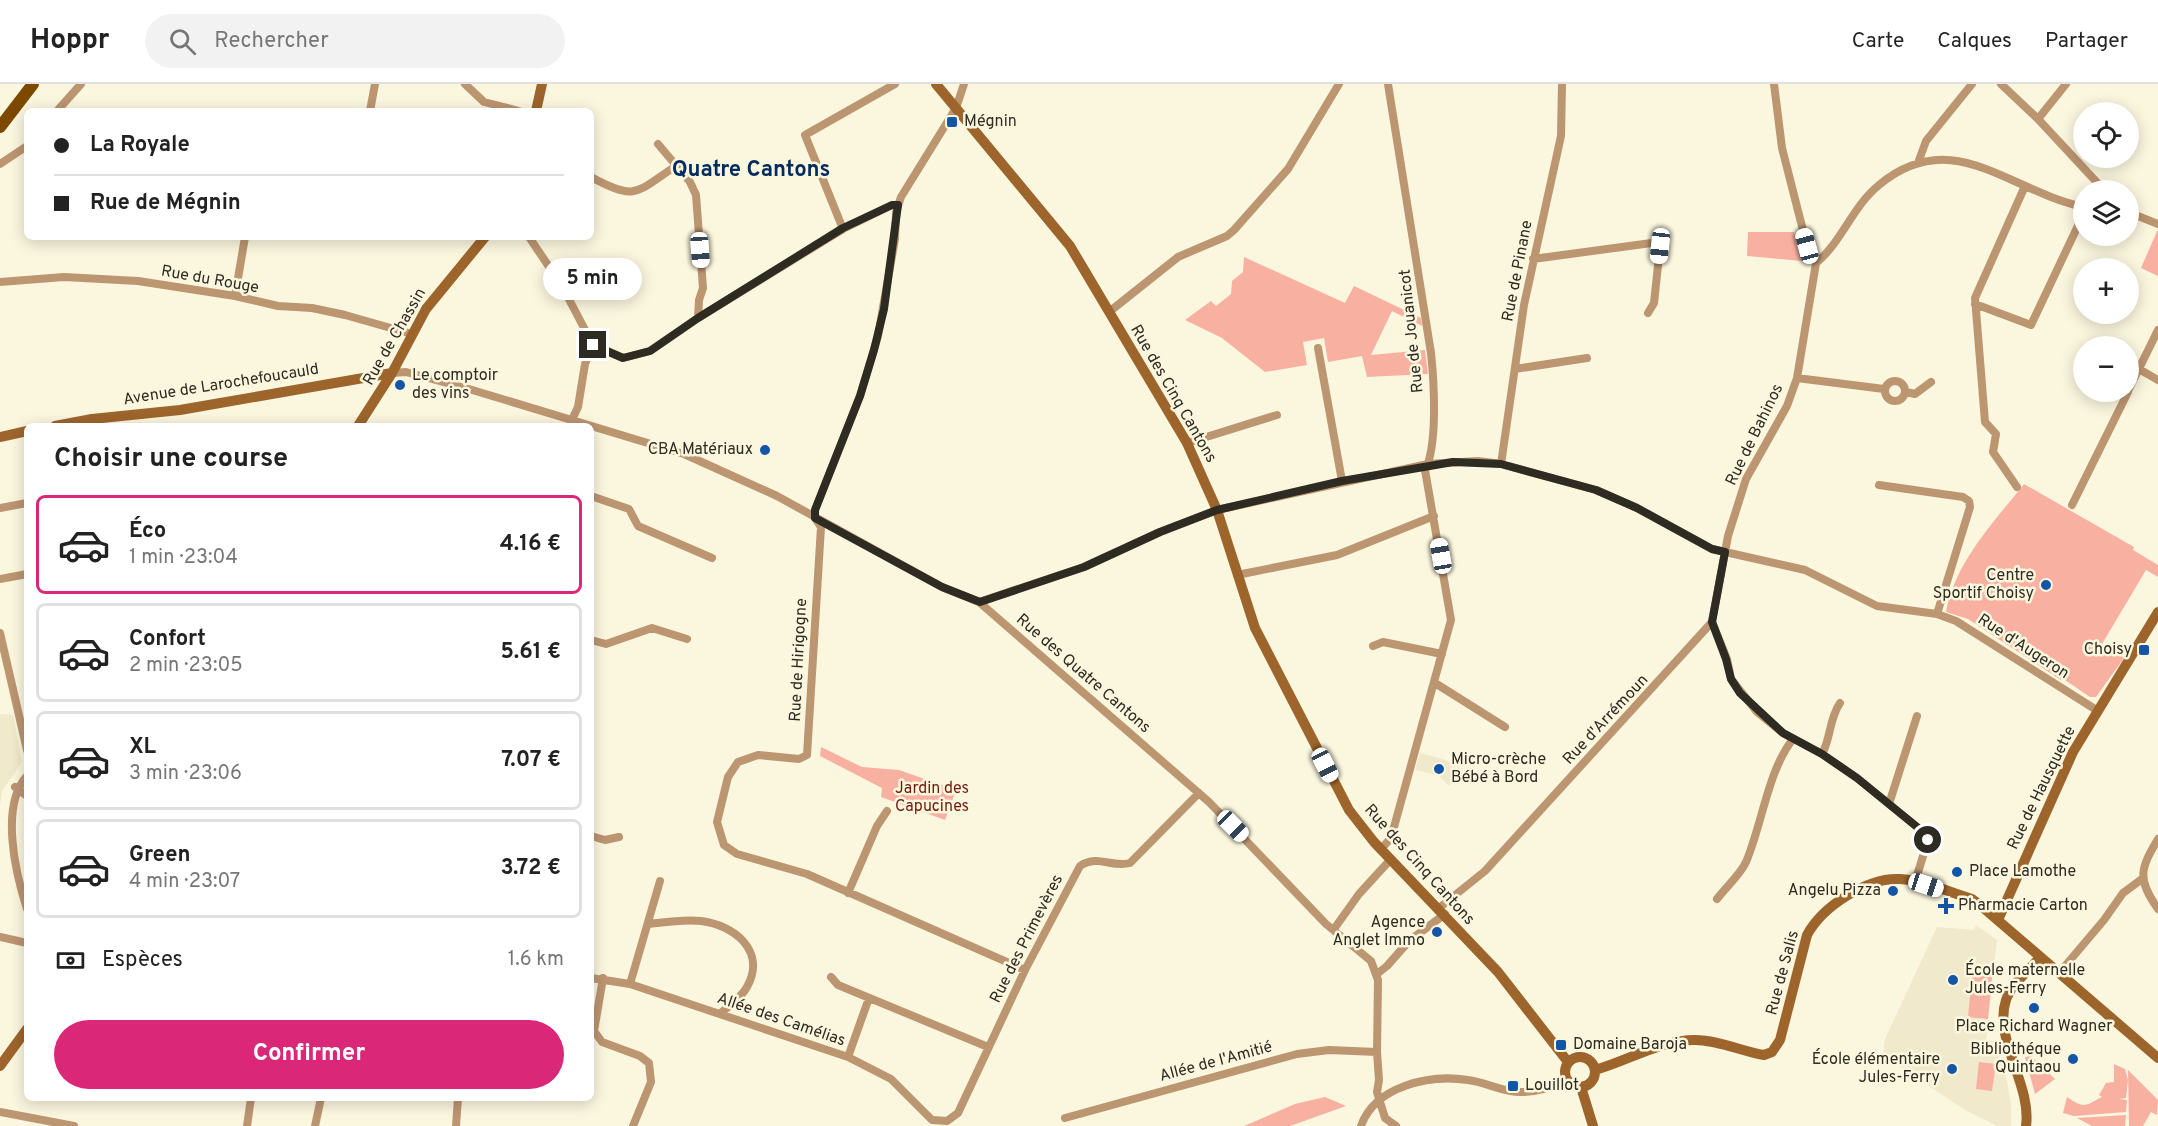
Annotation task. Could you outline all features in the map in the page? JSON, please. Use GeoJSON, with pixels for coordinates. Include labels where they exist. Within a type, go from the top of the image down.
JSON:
{"type":"FeatureCollection","features":[{"type":"Feature","properties":{"kind":"main road"},"geometry":{"type":"LineString","coordinates":[[0,127],[33,84]]}},
{"type":"Feature","properties":{"kind":"street"},"geometry":{"type":"LineString","coordinates":[[60,108],[81,84]]}},
{"type":"Feature","properties":{"kind":"street"},"geometry":{"type":"LineString","coordinates":[[371,108],[375,84]]}},
{"type":"Feature","properties":{"kind":"street"},"geometry":{"type":"LineString","coordinates":[[465,84],[484,102],[507,108]]}},
{"type":"Feature","properties":{"kind":"street"},"geometry":{"type":"LineString","coordinates":[[537,108],[542,84]]}},
{"type":"Feature","properties":{"kind":"street"},"geometry":{"type":"LineString","coordinates":[[843,228],[806,135],[895,84]]}},
{"type":"Feature","properties":{"kind":"street","name":"Rue des Cinq Cantons"},"geometry":{"type":"LineString","coordinates":[[936,84],[1070,246],[1187,443],[1217,510],[1255,628],[1349,810],[1391,859],[1498,972],[1568,1062]]}},
{"type":"Feature","properties":{"kind":"street","name":"Rue de Hirigogne"},"geometry":{"type":"LineString","coordinates":[[964,84],[956,108],[898,205],[890,274],[878,336],[860,396],[815,510],[815,518],[821,527],[807,755],[799,759],[758,755],[738,762],[728,777],[718,831],[724,845],[737,854],[807,874],[1025,970]]}},
{"type":"Feature","properties":{"kind":"street"},"geometry":{"type":"LineString","coordinates":[[1109,312],[1178,257],[1227,236],[1234,230],[1288,169],[1339,84]]}},
{"type":"Feature","properties":{"kind":"street","name":"Rue de Jouanicot"},"geometry":{"type":"LineString","coordinates":[[1382,849],[1391,838],[1435,683],[1451,613],[1425,470],[1431,457],[1434,376],[1388,84]]}},
{"type":"Feature","properties":{"kind":"street","name":"Rue de Pinane"},"geometry":{"type":"LineString","coordinates":[[1501,464],[1533,260],[1561,136],[1562,84]]}},
{"type":"Feature","properties":{"kind":"street"},"geometry":{"type":"LineString","coordinates":[[1774,84],[1785,159],[1807,246],[1816,263],[1826,255],[1858,208],[1879,185],[1918,163],[1939,158],[1967,162],[2073,203]]}},
{"type":"Feature","properties":{"kind":"street"},"geometry":{"type":"LineString","coordinates":[[1918,163],[1926,141],[1951,107],[1972,84]]}},
{"type":"Feature","properties":{"kind":"street"},"geometry":{"type":"LineString","coordinates":[[2001,84],[2038,119],[2095,180]]}},
{"type":"Feature","properties":{"kind":"street"},"geometry":{"type":"LineString","coordinates":[[2038,119],[2066,84]]}},
{"type":"Feature","properties":{"kind":"street"},"geometry":{"type":"LineString","coordinates":[[658,144],[690,182],[696,195],[703,288],[699,300],[698,318]]}},
{"type":"Feature","properties":{"kind":"street"},"geometry":{"type":"LineString","coordinates":[[0,164],[24,148]]}},
{"type":"Feature","properties":{"kind":"street"},"geometry":{"type":"LineString","coordinates":[[594,179],[619,192],[635,193],[676,165]]}},
{"type":"Feature","properties":{"kind":"street"},"geometry":{"type":"LineString","coordinates":[[2018,487],[1993,452],[1996,434],[1985,422],[1975,304],[2025,186]]}},
{"type":"Feature","properties":{"kind":"street"},"geometry":{"type":"LineString","coordinates":[[531,240],[562,286],[593,345],[623,358],[640,356],[843,228],[892,205],[898,205]]}},
{"type":"Feature","properties":{"kind":"street"},"geometry":{"type":"LineString","coordinates":[[2139,216],[2158,224]]}},
{"type":"Feature","properties":{"kind":"street"},"geometry":{"type":"LineString","coordinates":[[1975,304],[2031,325],[2073,236]]}},
{"type":"Feature","properties":{"kind":"street"},"geometry":{"type":"LineString","coordinates":[[235,296],[244,240]]}},
{"type":"Feature","properties":{"kind":"street","name":"Rue de Chassin"},"geometry":{"type":"LineString","coordinates":[[360,423],[442,288],[482,240]]}},
{"type":"Feature","properties":{"kind":"street"},"geometry":{"type":"LineString","coordinates":[[1533,260],[1659,242],[1654,303],[1648,313]]}},
{"type":"Feature","properties":{"kind":"street","name":"Rue de Bahinos"},"geometry":{"type":"LineString","coordinates":[[1712,622],[1725,552],[1746,479],[1787,406],[1797,378],[1816,263]]}},
{"type":"Feature","properties":{"kind":"street","name":"Rue du Rouge"},"geometry":{"type":"LineString","coordinates":[[0,282],[64,277],[138,281],[235,296],[278,306],[312,308],[412,334]]}},
{"type":"Feature","properties":{"kind":"street"},"geometry":{"type":"LineString","coordinates":[[2158,330],[2139,369],[2158,380]]}},
{"type":"Feature","properties":{"kind":"street"},"geometry":{"type":"LineString","coordinates":[[570,422],[578,407],[585,364],[593,345]]}},
{"type":"Feature","properties":{"kind":"street"},"geometry":{"type":"LineString","coordinates":[[1318,348],[1342,481]]}},
{"type":"Feature","properties":{"kind":"street"},"geometry":{"type":"LineString","coordinates":[[1515,369],[1587,358]]}},
{"type":"Feature","properties":{"kind":"street","name":"Rue des Quatre Cantons"},"geometry":{"type":"LineString","coordinates":[[392,373],[406,372],[570,422]]}},
{"type":"Feature","properties":{"kind":"street","name":"Avenue de Larochefoucauld"},"geometry":{"type":"LineString","coordinates":[[112,422],[392,373]]}},
{"type":"Feature","properties":{"kind":"street"},"geometry":{"type":"LineString","coordinates":[[1797,378],[1884,389],[1894,380],[1899,381],[1906,393]]}},
{"type":"Feature","properties":{"kind":"street"},"geometry":{"type":"LineString","coordinates":[[1884,389],[1884,393],[1895,401],[1906,393],[1915,394],[1931,382]]}},
{"type":"Feature","properties":{"kind":"street"},"geometry":{"type":"LineString","coordinates":[[2072,505],[2123,402]]}},
{"type":"Feature","properties":{"kind":"street"},"geometry":{"type":"LineString","coordinates":[[1187,443],[1277,415]]}},
{"type":"Feature","properties":{"kind":"street","name":"Rue des Quatre Cantons"},"geometry":{"type":"LineString","coordinates":[[594,429],[708,464],[777,496],[942,587],[980,602],[1199,793],[1334,929],[1364,953],[1377,974]]}},
{"type":"Feature","properties":{"kind":"street"},"geometry":{"type":"LineString","coordinates":[[0,437],[24,432]]}},
{"type":"Feature","properties":{"kind":"street","name":"Rue d'Augeron"},"geometry":{"type":"LineString","coordinates":[[980,602],[1084,567],[1160,532],[1217,510],[1428,464],[1478,461],[1501,464],[1596,490],[1637,508],[1712,549],[1805,570],[1876,606],[1937,614],[1965,625],[2098,711]]}},
{"type":"Feature","properties":{"kind":"street"},"geometry":{"type":"LineString","coordinates":[[1879,485],[1963,497],[1969,501],[1970,507],[1937,614]]}},
{"type":"Feature","properties":{"kind":"street"},"geometry":{"type":"LineString","coordinates":[[594,497],[629,508],[638,526],[712,558]]}},
{"type":"Feature","properties":{"kind":"street"},"geometry":{"type":"LineString","coordinates":[[0,508],[24,504]]}},
{"type":"Feature","properties":{"kind":"street"},"geometry":{"type":"LineString","coordinates":[[1237,575],[1337,555],[1434,516]]}},
{"type":"Feature","properties":{"kind":"street"},"geometry":{"type":"LineString","coordinates":[[0,579],[24,575]]}},
{"type":"Feature","properties":{"kind":"street","name":"Rue de Hausquette"},"geometry":{"type":"LineString","coordinates":[[1998,920],[2061,778],[2098,711],[2158,612]]}},
{"type":"Feature","properties":{"kind":"street"},"geometry":{"type":"LineString","coordinates":[[1712,622],[1731,679],[1757,712],[1793,739],[1822,754],[1889,804],[1916,826],[1928,840],[1916,882]]}},
{"type":"Feature","properties":{"kind":"street","name":"Rue d'Arrémoun"},"geometry":{"type":"LineString","coordinates":[[1377,974],[1387,966],[1408,940],[1485,871],[1712,622]]}},
{"type":"Feature","properties":{"kind":"street"},"geometry":{"type":"LineString","coordinates":[[594,640],[606,644],[652,628],[687,639]]}},
{"type":"Feature","properties":{"kind":"street"},"geometry":{"type":"LineString","coordinates":[[0,633],[24,737]]}},
{"type":"Feature","properties":{"kind":"street"},"geometry":{"type":"LineString","coordinates":[[1373,646],[1383,642],[1442,654]]}},
{"type":"Feature","properties":{"kind":"street"},"geometry":{"type":"LineString","coordinates":[[1435,683],[1505,727]]}},
{"type":"Feature","properties":{"kind":"street"},"geometry":{"type":"LineString","coordinates":[[1822,754],[1832,714],[1840,703]]}},
{"type":"Feature","properties":{"kind":"street"},"geometry":{"type":"LineString","coordinates":[[1889,804],[1917,716]]}},
{"type":"Feature","properties":{"kind":"street"},"geometry":{"type":"LineString","coordinates":[[1717,898],[1745,864],[1778,769],[1793,739]]}},
{"type":"Feature","properties":{"kind":"street"},"geometry":{"type":"LineString","coordinates":[[24,779],[15,787],[9,802],[4,832],[24,899]]}},
{"type":"Feature","properties":{"kind":"street"},"geometry":{"type":"LineString","coordinates":[[15,787],[24,794]]}},
{"type":"Feature","properties":{"kind":"street","name":"Rue des Primevères"},"geometry":{"type":"LineString","coordinates":[[944,1122],[951,1120],[958,1113],[1025,970],[1080,866],[1095,859],[1118,864],[1130,862],[1199,793]]}},
{"type":"Feature","properties":{"kind":"street"},"geometry":{"type":"LineString","coordinates":[[848,892],[877,826],[887,812]]}},
{"type":"Feature","properties":{"kind":"street"},"geometry":{"type":"LineString","coordinates":[[594,837],[605,840],[619,837]]}},
{"type":"Feature","properties":{"kind":"street"},"geometry":{"type":"LineString","coordinates":[[2158,839],[2143,866],[2142,879],[2158,908]]}},
{"type":"Feature","properties":{"kind":"street"},"geometry":{"type":"LineString","coordinates":[[1334,929],[1359,894],[1391,859]]}},
{"type":"Feature","properties":{"kind":"street","name":"Rue de Salis"},"geometry":{"type":"LineString","coordinates":[[1595,1070],[1666,1044],[1684,1041],[1708,1041],[1764,1055],[1773,1052],[1780,1040],[1807,935],[1815,920],[1835,903],[1877,882],[1901,879],[1972,899],[2158,1058]]}},
{"type":"Feature","properties":{"kind":"street"},"geometry":{"type":"LineString","coordinates":[[2060,972],[2104,920],[2123,893],[2142,879]]}},
{"type":"Feature","properties":{"kind":"street"},"geometry":{"type":"LineString","coordinates":[[630,984],[660,881]]}},
{"type":"Feature","properties":{"kind":"street"},"geometry":{"type":"LineString","coordinates":[[649,924],[700,921],[721,925],[738,934],[749,946],[753,961],[747,986],[721,1013]]}},
{"type":"Feature","properties":{"kind":"street"},"geometry":{"type":"LineString","coordinates":[[0,937],[24,942]]}},
{"type":"Feature","properties":{"kind":"street"},"geometry":{"type":"LineString","coordinates":[[2026,1126],[2026,1104],[2004,1019],[2006,1000],[2012,989],[2040,957]]}},
{"type":"Feature","properties":{"kind":"street"},"geometry":{"type":"LineString","coordinates":[[1377,974],[1379,1100],[1385,1118],[1396,1126]]}},
{"type":"Feature","properties":{"kind":"street"},"geometry":{"type":"LineString","coordinates":[[831,977],[838,985],[988,1047]]}},
{"type":"Feature","properties":{"kind":"street","name":"Allée des Camélias"},"geometry":{"type":"LineString","coordinates":[[594,978],[630,984],[848,1058],[891,1079],[929,1118],[944,1122]]}},
{"type":"Feature","properties":{"kind":"street"},"geometry":{"type":"LineString","coordinates":[[603,978],[594,1031],[602,1042],[645,1059],[652,1070],[651,1082],[633,1126]]}},
{"type":"Feature","properties":{"kind":"street"},"geometry":{"type":"LineString","coordinates":[[848,1058],[869,998]]}},
{"type":"Feature","properties":{"kind":"street"},"geometry":{"type":"LineString","coordinates":[[0,1066],[24,1033]]}},
{"type":"Feature","properties":{"kind":"street","name":"Allée de l'Amitié"},"geometry":{"type":"LineString","coordinates":[[1065,1118],[1297,1054],[1329,1050],[1377,1052]]}},
{"type":"Feature","properties":{"kind":"street"},"geometry":{"type":"LineString","coordinates":[[1576,1057],[1587,1058],[1595,1070],[1590,1083],[1581,1087],[1573,1086],[1567,1080],[1564,1071],[1568,1062],[1576,1057]]}},
{"type":"Feature","properties":{"kind":"street"},"geometry":{"type":"LineString","coordinates":[[1361,1126],[1379,1100],[1396,1089],[1443,1079],[1469,1080],[1522,1092],[1567,1080]]}},
{"type":"Feature","properties":{"kind":"street"},"geometry":{"type":"LineString","coordinates":[[1581,1087],[1593,1126]]}},
{"type":"Feature","properties":{"kind":"street"},"geometry":{"type":"LineString","coordinates":[[248,1126],[251,1101]]}},
{"type":"Feature","properties":{"kind":"street"},"geometry":{"type":"LineString","coordinates":[[315,1126],[320,1101]]}},
{"type":"Feature","properties":{"kind":"street"},"geometry":{"type":"LineString","coordinates":[[456,1126],[458,1101]]}},
{"type":"Feature","properties":{"kind":"street"},"geometry":{"type":"LineString","coordinates":[[0,1112],[41,1123],[74,1126]]}},
{"type":"Feature","properties":{"kind":"shaded area"},"geometry":{"type":"Polygon","coordinates":[[[0,714],[13,715],[22,762],[2,791],[0,806],[0,714]]]}},
{"type":"Feature","properties":{"kind":"shaded area","name":"Micro-crèche Bébé à Bord"},"geometry":{"type":"Polygon","coordinates":[[[1420,753],[1443,759],[1463,769],[1449,786],[1438,775],[1415,770],[1420,753]]]}},
{"type":"Feature","properties":{"kind":"shaded area"},"geometry":{"type":"Polygon","coordinates":[[[1976,925],[1997,940],[1986,1040],[1995,1041],[2007,1081],[2011,1105],[2011,1126],[1997,1126],[1967,1111],[1883,1056],[1885,1039],[1937,927],[1974,930],[1976,925]]]}},
{"type":"Feature","properties":{"kind":"green space"},"geometry":{"type":"Polygon","coordinates":[[[2158,229],[2158,276],[2141,268],[2158,229]]]}},
{"type":"Feature","properties":{"kind":"green space"},"geometry":{"type":"Polygon","coordinates":[[[1748,232],[1794,232],[1802,261],[1747,256],[1748,232]]]}},
{"type":"Feature","properties":{"kind":"green space"},"geometry":{"type":"Polygon","coordinates":[[[1244,257],[1345,303],[1354,286],[1421,318],[1422,326],[1392,311],[1371,355],[1425,350],[1428,374],[1367,377],[1362,356],[1328,362],[1324,338],[1303,342],[1307,365],[1265,372],[1222,338],[1185,320],[1211,301],[1216,306],[1231,294],[1232,281],[1243,272],[1244,257]]]}},
{"type":"Feature","properties":{"kind":"green space","name":"Centre Sportif Choisy"},"geometry":{"type":"Polygon","coordinates":[[[2024,484],[2134,547],[2133,550],[2158,565],[2158,577],[2146,570],[2102,644],[2124,658],[2096,697],[2090,697],[2062,678],[2061,680],[1968,619],[1946,612],[1958,576],[1967,560],[2024,484]]]}},
{"type":"Feature","properties":{"kind":"green space","name":"Jardin des Capucines"},"geometry":{"type":"Polygon","coordinates":[[[821,747],[862,767],[899,770],[956,790],[945,820],[881,797],[882,788],[820,756],[821,747]]]}},
{"type":"Feature","properties":{"kind":"green space"},"geometry":{"type":"Polygon","coordinates":[[[1973,965],[1993,967],[1988,1019],[1968,1017],[1973,965]]]}},
{"type":"Feature","properties":{"kind":"green space"},"geometry":{"type":"Polygon","coordinates":[[[2031,1056],[2055,1079],[2035,1094],[2025,1057],[2031,1056]]]}},
{"type":"Feature","properties":{"kind":"green space"},"geometry":{"type":"Polygon","coordinates":[[[1979,1062],[1996,1064],[1992,1091],[1976,1089],[1979,1062]]]}},
{"type":"Feature","properties":{"kind":"green space"},"geometry":{"type":"Polygon","coordinates":[[[2114,1064],[2125,1069],[2128,1080],[2126,1098],[2119,1099],[2127,1100],[2126,1112],[2074,1116],[2063,1113],[2067,1097],[2078,1104],[2085,1105],[2102,1097],[2099,1095],[2106,1083],[2114,1082],[2114,1064]]]}},
{"type":"Feature","properties":{"kind":"green space"},"geometry":{"type":"Polygon","coordinates":[[[2128,1070],[2158,1100],[2157,1115],[2151,1112],[2143,1126],[2129,1126],[2128,1070]]]}},
{"type":"Feature","properties":{"kind":"green space"},"geometry":{"type":"Polygon","coordinates":[[[1325,1097],[1346,1106],[1290,1126],[1244,1126],[1295,1104],[1325,1097]]]}},
{"type":"Feature","properties":{"kind":"green space"},"geometry":{"type":"Polygon","coordinates":[[[2126,1115],[2125,1126],[2092,1126],[2077,1118],[2126,1115]]]}},
{"type":"Feature","properties":{"kind":"place","name":"Mégnin"},"geometry":{"type":"Point","coordinates":[952,122]}},
{"type":"Feature","properties":{"kind":"place","name":"Le comptoir des vins"},"geometry":{"type":"Point","coordinates":[400,385]}},
{"type":"Feature","properties":{"kind":"place","name":"CBA Matériaux"},"geometry":{"type":"Point","coordinates":[765,450]}},
{"type":"Feature","properties":{"kind":"place","name":"Centre Sportif Choisy"},"geometry":{"type":"Point","coordinates":[2046,585]}},
{"type":"Feature","properties":{"kind":"place","name":"Choisy"},"geometry":{"type":"Point","coordinates":[2144,650]}},
{"type":"Feature","properties":{"kind":"place","name":"Micro-crèche Bébé à Bord"},"geometry":{"type":"Point","coordinates":[1439,769]}},
{"type":"Feature","properties":{"kind":"place","name":"Place Lamothe"},"geometry":{"type":"Point","coordinates":[1957,872]}},
{"type":"Feature","properties":{"kind":"place","name":"Angelu Pizza"},"geometry":{"type":"Point","coordinates":[1893,891]}},
{"type":"Feature","properties":{"kind":"place","name":"Pharmacie Carton"},"geometry":{"type":"Point","coordinates":[1946,906]}},
{"type":"Feature","properties":{"kind":"place","name":"Agence Anglet Immo"},"geometry":{"type":"Point","coordinates":[1437,932]}},
{"type":"Feature","properties":{"kind":"place","name":"École maternelle Jules-Ferry"},"geometry":{"type":"Point","coordinates":[1953,980]}},
{"type":"Feature","properties":{"kind":"place","name":"Place Richard Wagner"},"geometry":{"type":"Point","coordinates":[2034,1008]}},
{"type":"Feature","properties":{"kind":"place","name":"Domaine Baroja"},"geometry":{"type":"Point","coordinates":[1561,1045]}},
{"type":"Feature","properties":{"kind":"place","name":"Bibliothéque Quintaou"},"geometry":{"type":"Point","coordinates":[2073,1059]}},
{"type":"Feature","properties":{"kind":"place","name":"École élémentaire Jules-Ferry"},"geometry":{"type":"Point","coordinates":[1952,1069]}},
{"type":"Feature","properties":{"kind":"place","name":"Louillot"},"geometry":{"type":"Point","coordinates":[1513,1086]}},
{"type":"Feature","properties":{"kind":"district","name":"Quatre Cantons"},"geometry":{"type":"Point","coordinates":[751,170]}},
{"type":"Feature","properties":{"kind":"route"},"geometry":{"type":"LineString","coordinates":[[593,345],[623,358],[640,356],[843,228],[892,205],[898,205],[895,239],[878,336],[860,396],[815,510],[815,518],[942,587],[980,602],[1084,567],[1202,514],[1342,481],[1428,464],[1478,461],[1501,464],[1596,490],[1637,508],[1712,549],[1725,552],[1712,622],[1731,679],[1740,693],[1757,712],[1783,733],[1822,754],[1857,778],[1922,831],[1928,840]]}}]}
